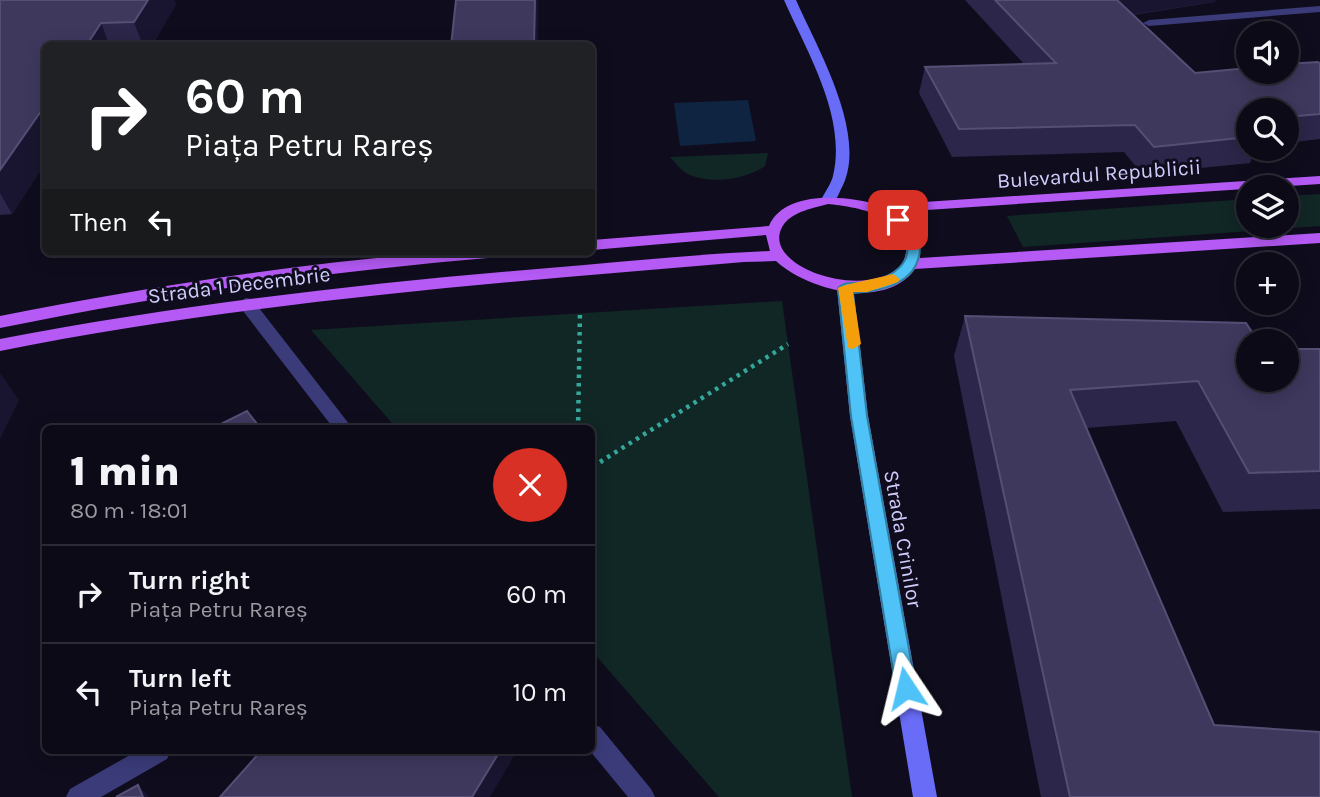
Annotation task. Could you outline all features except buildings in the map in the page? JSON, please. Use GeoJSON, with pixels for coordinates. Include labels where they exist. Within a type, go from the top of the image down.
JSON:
{"type":"FeatureCollection","features":[{"type":"Feature","properties":{"kind":"main road","name":"Bulevardul Republicii"},"geometry":{"type":"LineString","coordinates":[[881,209],[1320,180]]}},
{"type":"Feature","properties":{"kind":"main road"},"geometry":{"type":"LineString","coordinates":[[828,200],[847,201],[881,209],[898,220],[911,234],[915,250],[911,264],[901,275],[885,283],[845,288],[805,278],[789,268],[778,256],[773,243],[774,230],[781,219],[793,209],[828,200]]}},
{"type":"Feature","properties":{"kind":"main road"},"geometry":{"type":"LineString","coordinates":[[595,245],[774,230]]}},
{"type":"Feature","properties":{"kind":"main road"},"geometry":{"type":"LineString","coordinates":[[911,264],[1320,238]]}},
{"type":"Feature","properties":{"kind":"main road","name":"Strada 1 Decembrie"},"geometry":{"type":"LineString","coordinates":[[0,322],[232,279],[447,256]]}},
{"type":"Feature","properties":{"kind":"main road","name":"Strada 1 Decembrie"},"geometry":{"type":"LineString","coordinates":[[0,345],[121,321],[246,303],[778,256]]}},
{"type":"Feature","properties":{"kind":"street"},"geometry":{"type":"LineString","coordinates":[[790,0],[838,119],[843,155],[840,177],[828,200]]}},
{"type":"Feature","properties":{"kind":"street"},"geometry":{"type":"LineString","coordinates":[[1149,23],[1320,9]]}},
{"type":"Feature","properties":{"kind":"street","name":"Strada Crinilor"},"geometry":{"type":"LineString","coordinates":[[845,288],[859,416],[925,797]]}},
{"type":"Feature","properties":{"kind":"street"},"geometry":{"type":"LineString","coordinates":[[246,303],[341,425]]}},
{"type":"Feature","properties":{"kind":"street"},"geometry":{"type":"LineString","coordinates":[[595,739],[643,797]]}},
{"type":"Feature","properties":{"kind":"street"},"geometry":{"type":"LineString","coordinates":[[78,797],[154,754]]}},
{"type":"Feature","properties":{"kind":"path"},"geometry":{"type":"LineString","coordinates":[[578,425],[580,310]]}},
{"type":"Feature","properties":{"kind":"path"},"geometry":{"type":"LineString","coordinates":[[595,465],[788,344]]}},
{"type":"Feature","properties":{"kind":"green space"},"geometry":{"type":"Polygon","coordinates":[[[768,153],[765,166],[757,171],[737,178],[716,180],[686,173],[670,157],[768,153]]]}},
{"type":"Feature","properties":{"kind":"green space"},"geometry":{"type":"Polygon","coordinates":[[[1320,194],[1320,226],[1299,227],[1299,195],[1320,194]]]}},
{"type":"Feature","properties":{"kind":"green space"},"geometry":{"type":"Polygon","coordinates":[[[1236,200],[1236,232],[1023,247],[1007,216],[1236,200]]]}},
{"type":"Feature","properties":{"kind":"green space"},"geometry":{"type":"Polygon","coordinates":[[[782,301],[852,797],[719,797],[595,654],[595,425],[394,425],[311,330],[782,301]]]}},
{"type":"Feature","properties":{"kind":"water"},"geometry":{"type":"Polygon","coordinates":[[[748,100],[756,141],[680,146],[674,103],[748,100]]]}},
{"type":"Feature","properties":{"kind":"slow traffic"},"geometry":{"type":"LineString","coordinates":[[853,344],[845,288],[867,287],[893,279]]}},
{"type":"Feature","properties":{"kind":"route"},"geometry":{"type":"LineString","coordinates":[[898,220],[911,234],[915,250],[911,264],[901,275],[885,283],[845,288],[853,341],[859,416],[906,688]]}}]}
